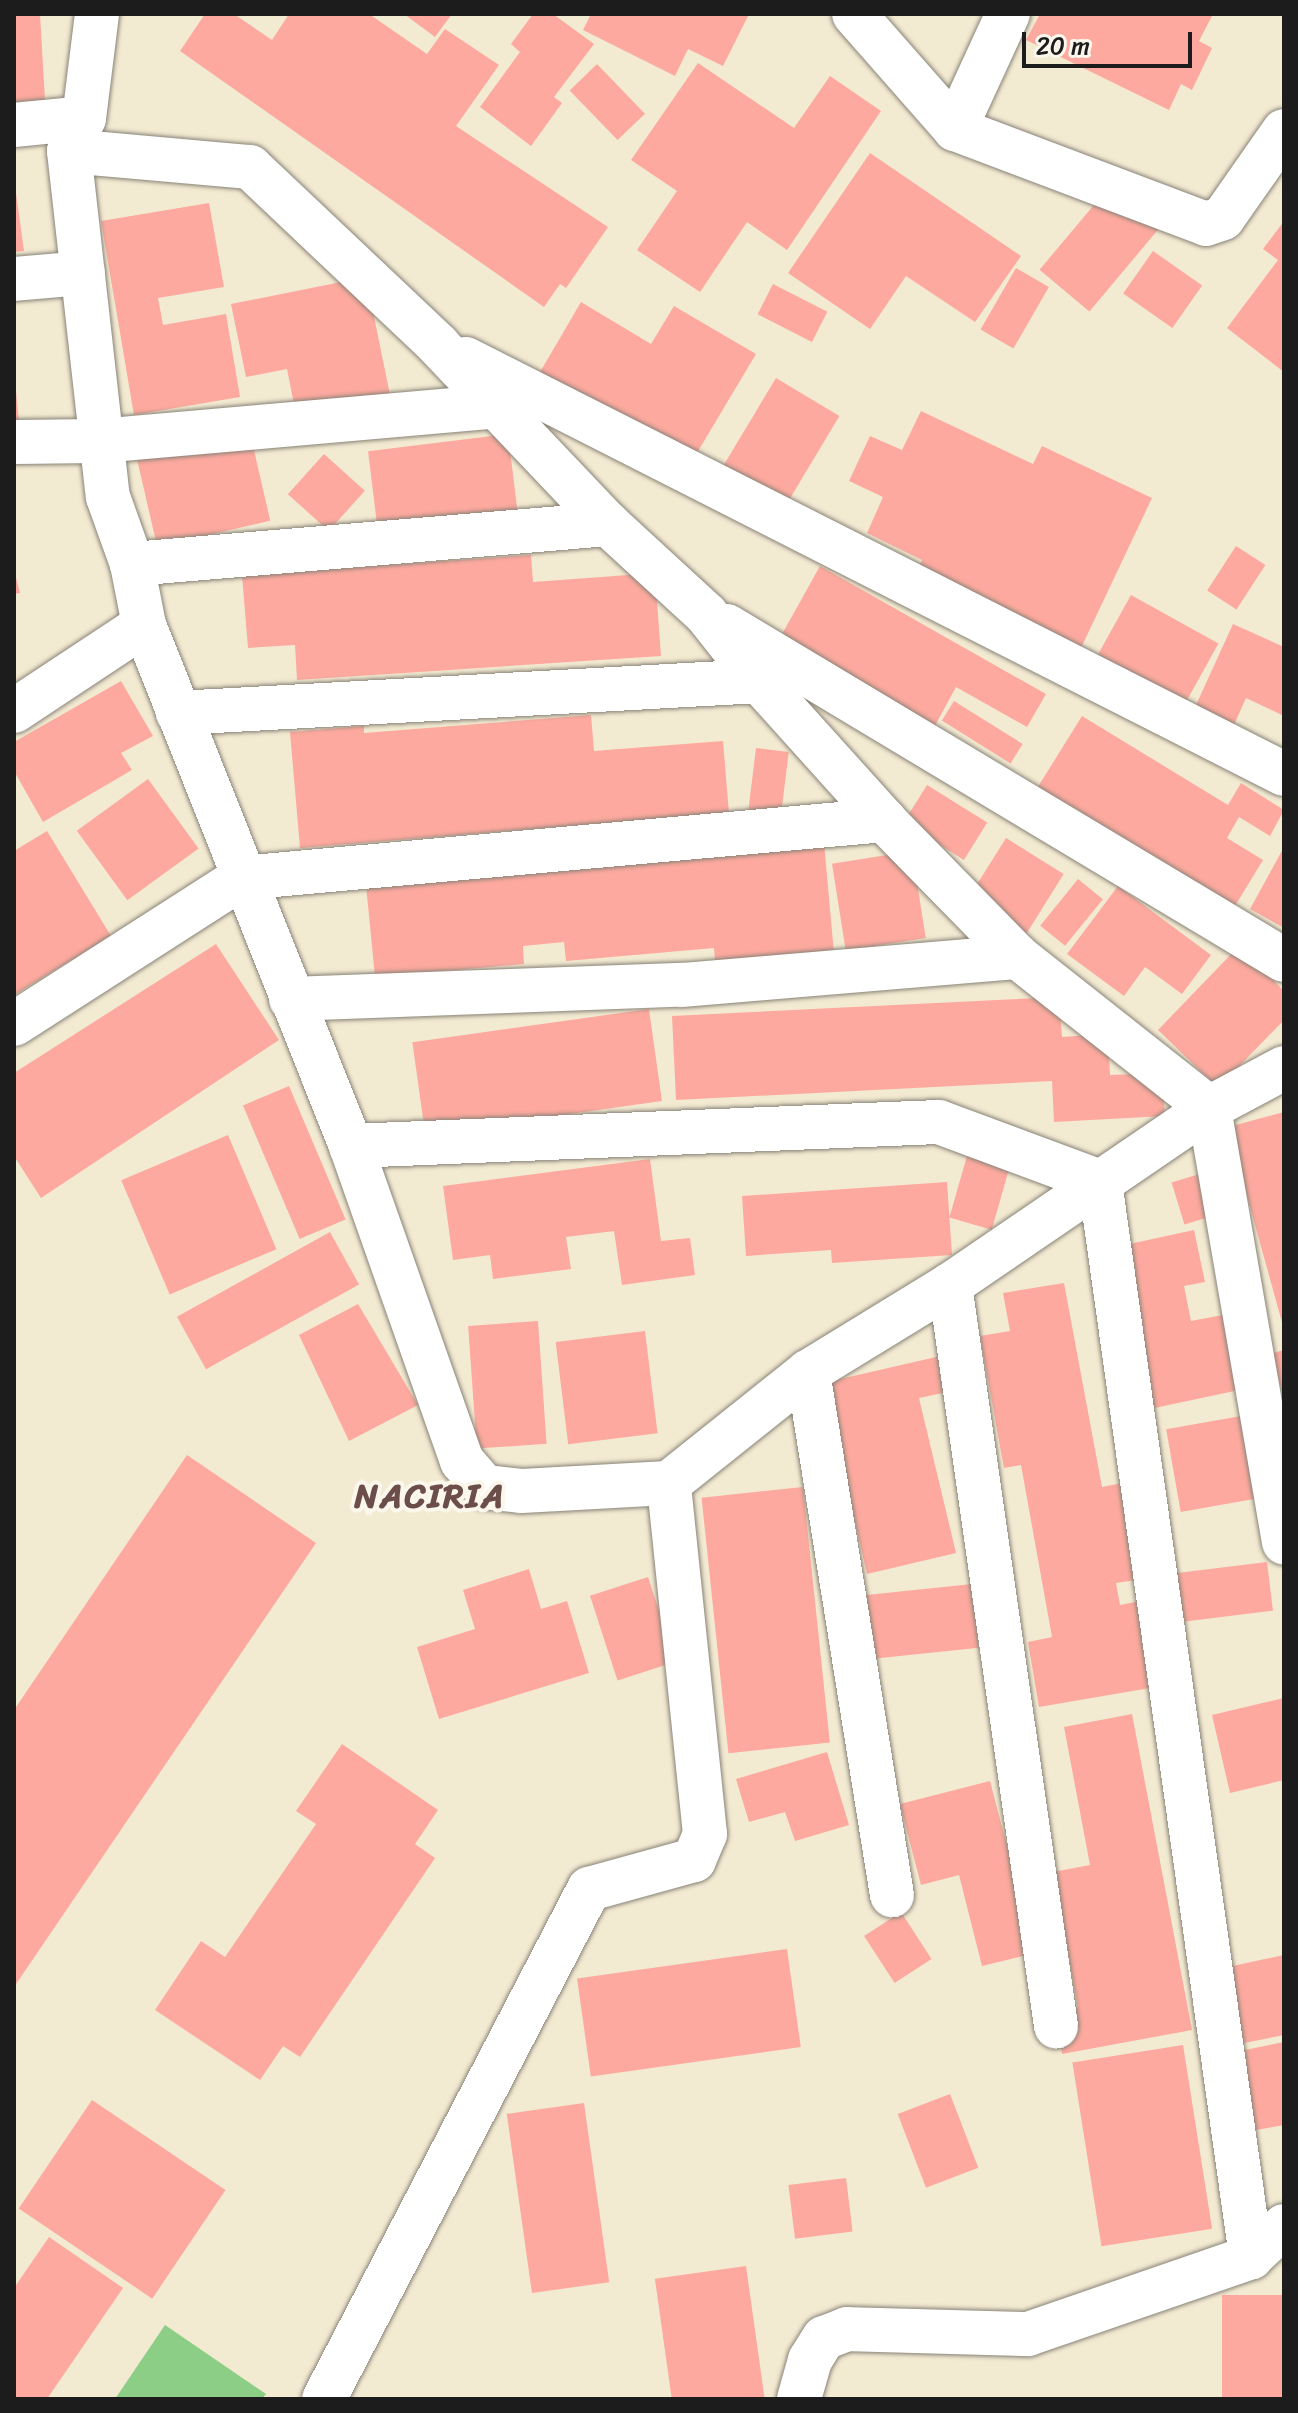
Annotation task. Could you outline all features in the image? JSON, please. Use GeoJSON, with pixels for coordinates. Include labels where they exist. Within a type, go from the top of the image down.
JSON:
{"type":"FeatureCollection","features":[{"type":"Feature","properties":{"kind":"street"},"geometry":{"type":"LineString","coordinates":[[97,14],[77,134],[83,273],[99,441],[108,497],[132,564],[144,625],[241,878],[351,1146],[462,1461],[485,1487],[521,1491],[669,1483],[808,1372],[950,1285],[1209,1108],[1284,1068]]}},
{"type":"Feature","properties":{"kind":"street"},"geometry":{"type":"LineString","coordinates":[[854,14],[955,129],[1206,224],[1223,218],[1284,131]]}},
{"type":"Feature","properties":{"kind":"street"},"geometry":{"type":"LineString","coordinates":[[955,129],[1008,14]]}},
{"type":"Feature","properties":{"kind":"street"},"geometry":{"type":"LineString","coordinates":[[14,125],[250,167],[438,345],[608,524],[706,614],[759,681],[884,820],[1018,957],[1209,1108],[1284,1543]]}},
{"type":"Feature","properties":{"kind":"street"},"geometry":{"type":"LineString","coordinates":[[14,279],[83,273]]}},
{"type":"Feature","properties":{"kind":"street"},"geometry":{"type":"LineString","coordinates":[[438,345],[1284,774]]}},
{"type":"Feature","properties":{"kind":"street"},"geometry":{"type":"LineString","coordinates":[[14,442],[99,441],[496,406]]}},
{"type":"Feature","properties":{"kind":"street"},"geometry":{"type":"LineString","coordinates":[[132,564],[608,524]]}},
{"type":"Feature","properties":{"kind":"street"},"geometry":{"type":"LineString","coordinates":[[706,614],[1284,960]]}},
{"type":"Feature","properties":{"kind":"street"},"geometry":{"type":"LineString","coordinates":[[14,711],[144,625]]}},
{"type":"Feature","properties":{"kind":"street"},"geometry":{"type":"LineString","coordinates":[[178,713],[759,681]]}},
{"type":"Feature","properties":{"kind":"street"},"geometry":{"type":"LineString","coordinates":[[14,1024],[241,878],[884,820]]}},
{"type":"Feature","properties":{"kind":"street"},"geometry":{"type":"LineString","coordinates":[[291,999],[682,985],[1018,957]]}},
{"type":"Feature","properties":{"kind":"street"},"geometry":{"type":"LineString","coordinates":[[351,1146],[939,1122],[1100,1182]]}},
{"type":"Feature","properties":{"kind":"street"},"geometry":{"type":"LineString","coordinates":[[1100,1182],[1251,2257]]}},
{"type":"Feature","properties":{"kind":"street"},"geometry":{"type":"LineString","coordinates":[[950,1285],[1056,2026]]}},
{"type":"Feature","properties":{"kind":"street"},"geometry":{"type":"LineString","coordinates":[[808,1372],[892,1895]]}},
{"type":"Feature","properties":{"kind":"street"},"geometry":{"type":"LineString","coordinates":[[324,2399],[589,1889],[694,1860],[705,1834],[669,1483]]}},
{"type":"Feature","properties":{"kind":"street"},"geometry":{"type":"LineString","coordinates":[[799,2399],[810,2360],[824,2338],[847,2329],[1028,2334],[1251,2257],[1284,2226]]}},
{"type":"Feature","properties":{"kind":"green space"},"geometry":{"type":"Polygon","coordinates":[[[165,2325],[266,2394],[262,2399],[115,2399],[165,2325]]]}},
{"type":"Feature","properties":{"kind":"building"},"geometry":{"type":"Polygon","coordinates":[[[14,14],[40,14],[45,100],[14,102],[14,14]]]}},
{"type":"Feature","properties":{"kind":"building"},"geometry":{"type":"Polygon","coordinates":[[[205,14],[234,14],[272,40],[289,14],[369,14],[427,54],[445,29],[499,65],[456,126],[608,227],[566,288],[560,284],[544,307],[180,51],[205,14]]]}},
{"type":"Feature","properties":{"kind":"building"},"geometry":{"type":"Polygon","coordinates":[[[404,14],[452,14],[435,37],[404,14]]]}},
{"type":"Feature","properties":{"kind":"building"},"geometry":{"type":"Polygon","coordinates":[[[533,14],[553,14],[594,44],[554,97],[562,103],[531,146],[480,107],[520,52],[511,44],[533,14]]]}},
{"type":"Feature","properties":{"kind":"building"},"geometry":{"type":"Polygon","coordinates":[[[591,14],[749,14],[723,66],[688,49],[675,76],[583,30],[591,14]]]}},
{"type":"Feature","properties":{"kind":"building"},"geometry":{"type":"Polygon","coordinates":[[[1040,14],[1213,14],[1199,41],[1212,48],[1192,90],[1181,84],[1169,110],[1026,40],[1040,14]]]}},
{"type":"Feature","properties":{"kind":"building"},"geometry":{"type":"Polygon","coordinates":[[[698,63],[794,128],[830,76],[881,111],[787,250],[747,222],[700,292],[637,250],[677,191],[631,160],[698,63]]]}},
{"type":"Feature","properties":{"kind":"building"},"geometry":{"type":"Polygon","coordinates":[[[597,64],[645,114],[618,140],[570,90],[597,64]]]}},
{"type":"Feature","properties":{"kind":"building"},"geometry":{"type":"Polygon","coordinates":[[[870,153],[1021,256],[975,322],[906,276],[870,329],[788,273],[870,153]]]}},
{"type":"Feature","properties":{"kind":"building"},"geometry":{"type":"Polygon","coordinates":[[[14,178],[24,251],[14,252],[14,178]]]}},
{"type":"Feature","properties":{"kind":"building"},"geometry":{"type":"Polygon","coordinates":[[[1109,187],[1159,229],[1089,312],[1040,270],[1109,187]]]}},
{"type":"Feature","properties":{"kind":"building"},"geometry":{"type":"Polygon","coordinates":[[[209,203],[224,287],[158,298],[163,325],[226,314],[240,397],[134,415],[101,221],[209,203]]]}},
{"type":"Feature","properties":{"kind":"building"},"geometry":{"type":"Polygon","coordinates":[[[1284,221],[1284,372],[1227,328],[1278,260],[1263,249],[1284,221]]]}},
{"type":"Feature","properties":{"kind":"building"},"geometry":{"type":"Polygon","coordinates":[[[1153,251],[1202,285],[1172,328],[1123,294],[1153,251]]]}},
{"type":"Feature","properties":{"kind":"building"},"geometry":{"type":"Polygon","coordinates":[[[1016,268],[1049,287],[1013,348],[980,329],[1016,268]]]}},
{"type":"Feature","properties":{"kind":"building"},"geometry":{"type":"Polygon","coordinates":[[[366,277],[390,395],[296,414],[287,369],[246,377],[231,304],[366,277]]]}},
{"type":"Feature","properties":{"kind":"building"},"geometry":{"type":"Polygon","coordinates":[[[773,284],[827,312],[812,342],[758,314],[773,284]]]}},
{"type":"Feature","properties":{"kind":"building"},"geometry":{"type":"Polygon","coordinates":[[[581,302],[651,344],[674,306],[756,354],[688,468],[536,379],[581,302]]]}},
{"type":"Feature","properties":{"kind":"building"},"geometry":{"type":"Polygon","coordinates":[[[776,378],[839,416],[786,505],[722,467],[776,378]]]}},
{"type":"Feature","properties":{"kind":"building"},"geometry":{"type":"Polygon","coordinates":[[[16,391],[19,422],[14,422],[16,391]]]}},
{"type":"Feature","properties":{"kind":"building"},"geometry":{"type":"Polygon","coordinates":[[[921,411],[1033,464],[1042,446],[1152,498],[1081,648],[918,570],[922,560],[867,533],[883,497],[849,481],[870,436],[902,450],[921,411]]]}},
{"type":"Feature","properties":{"kind":"building"},"geometry":{"type":"Polygon","coordinates":[[[250,433],[270,521],[157,547],[137,459],[250,433]]]}},
{"type":"Feature","properties":{"kind":"building"},"geometry":{"type":"Polygon","coordinates":[[[508,434],[520,533],[380,550],[368,451],[508,434]]]}},
{"type":"Feature","properties":{"kind":"building"},"geometry":{"type":"Polygon","coordinates":[[[324,454],[365,491],[329,531],[288,494],[324,454]]]}},
{"type":"Feature","properties":{"kind":"building"},"geometry":{"type":"Polygon","coordinates":[[[1236,546],[1265,565],[1236,610],[1207,590],[1236,546]]]}},
{"type":"Feature","properties":{"kind":"building"},"geometry":{"type":"Polygon","coordinates":[[[531,555],[533,582],[655,573],[661,656],[297,680],[295,645],[248,648],[242,575],[531,555]]]}},
{"type":"Feature","properties":{"kind":"building"},"geometry":{"type":"Polygon","coordinates":[[[820,566],[1046,694],[1027,727],[956,687],[931,733],[776,645],[820,566]]]}},
{"type":"Feature","properties":{"kind":"building"},"geometry":{"type":"Polygon","coordinates":[[[14,570],[20,593],[14,594],[14,570]]]}},
{"type":"Feature","properties":{"kind":"building"},"geometry":{"type":"Polygon","coordinates":[[[1131,595],[1218,643],[1183,707],[1096,659],[1131,595]]]}},
{"type":"Feature","properties":{"kind":"building"},"geometry":{"type":"Polygon","coordinates":[[[1233,624],[1284,647],[1284,716],[1246,698],[1230,734],[1191,716],[1233,624]]]}},
{"type":"Feature","properties":{"kind":"building"},"geometry":{"type":"Polygon","coordinates":[[[121,681],[153,736],[121,753],[132,770],[43,822],[14,771],[14,742],[121,681]]]}},
{"type":"Feature","properties":{"kind":"building"},"geometry":{"type":"Polygon","coordinates":[[[954,701],[1023,744],[1011,763],[942,721],[954,701]]]}},
{"type":"Feature","properties":{"kind":"building"},"geometry":{"type":"Polygon","coordinates":[[[591,715],[594,751],[723,741],[729,813],[300,848],[290,732],[364,726],[364,733],[591,715]]]}},
{"type":"Feature","properties":{"kind":"building"},"geometry":{"type":"Polygon","coordinates":[[[1082,716],[1228,805],[1241,783],[1284,810],[1270,836],[1239,817],[1227,838],[1263,860],[1235,906],[1036,790],[1082,716]]]}},
{"type":"Feature","properties":{"kind":"building"},"geometry":{"type":"Polygon","coordinates":[[[756,748],[789,752],[781,817],[748,813],[756,748]]]}},
{"type":"Feature","properties":{"kind":"building"},"geometry":{"type":"Polygon","coordinates":[[[148,779],[199,849],[127,900],[77,831],[148,779]]]}},
{"type":"Feature","properties":{"kind":"building"},"geometry":{"type":"Polygon","coordinates":[[[927,785],[987,823],[964,860],[904,822],[927,785]]]}},
{"type":"Feature","properties":{"kind":"building"},"geometry":{"type":"Polygon","coordinates":[[[47,831],[111,936],[14,995],[14,851],[47,831]]]}},
{"type":"Feature","properties":{"kind":"building"},"geometry":{"type":"Polygon","coordinates":[[[1006,838],[1064,874],[1027,933],[969,897],[1006,838]]]}},
{"type":"Feature","properties":{"kind":"building"},"geometry":{"type":"Polygon","coordinates":[[[824,842],[835,965],[716,975],[714,948],[566,961],[564,942],[523,946],[524,964],[375,977],[366,885],[824,842]]]}},
{"type":"Feature","properties":{"kind":"building"},"geometry":{"type":"Polygon","coordinates":[[[1284,847],[1284,928],[1250,909],[1284,847]]]}},
{"type":"Feature","properties":{"kind":"building"},"geometry":{"type":"Polygon","coordinates":[[[912,851],[926,938],[846,951],[832,864],[912,851]]]}},
{"type":"Feature","properties":{"kind":"building"},"geometry":{"type":"Polygon","coordinates":[[[1078,879],[1103,899],[1065,946],[1040,926],[1078,879]]]}},
{"type":"Feature","properties":{"kind":"building"},"geometry":{"type":"Polygon","coordinates":[[[1118,886],[1211,955],[1182,994],[1145,967],[1124,996],[1067,954],[1118,886]]]}},
{"type":"Feature","properties":{"kind":"building"},"geometry":{"type":"Polygon","coordinates":[[[216,944],[279,1040],[41,1198],[14,1156],[14,1073],[216,944]]]}},
{"type":"Feature","properties":{"kind":"building"},"geometry":{"type":"Polygon","coordinates":[[[1239,946],[1284,991],[1284,1020],[1218,1088],[1158,1030],[1239,946]]]}},
{"type":"Feature","properties":{"kind":"building"},"geometry":{"type":"Polygon","coordinates":[[[1059,997],[1062,1037],[1108,1034],[1110,1075],[1162,1073],[1165,1116],[1054,1122],[1052,1081],[676,1100],[672,1016],[1059,997]]]}},
{"type":"Feature","properties":{"kind":"building"},"geometry":{"type":"Polygon","coordinates":[[[649,1009],[662,1101],[425,1134],[412,1042],[649,1009]]]}},
{"type":"Feature","properties":{"kind":"building"},"geometry":{"type":"Polygon","coordinates":[[[289,1086],[346,1219],[300,1239],[243,1106],[289,1086]]]}},
{"type":"Feature","properties":{"kind":"building"},"geometry":{"type":"Polygon","coordinates":[[[1284,1112],[1284,1325],[1283,1326],[1228,1127],[1284,1112]]]}},
{"type":"Feature","properties":{"kind":"building"},"geometry":{"type":"Polygon","coordinates":[[[228,1135],[276,1249],[170,1294],[121,1180],[228,1135]]]}},
{"type":"Feature","properties":{"kind":"building"},"geometry":{"type":"Polygon","coordinates":[[[967,1156],[1009,1168],[992,1230],[949,1218],[967,1156]]]}},
{"type":"Feature","properties":{"kind":"building"},"geometry":{"type":"Polygon","coordinates":[[[650,1159],[661,1241],[690,1238],[695,1275],[622,1285],[614,1231],[566,1237],[571,1269],[493,1279],[490,1255],[453,1260],[443,1186],[650,1159]]]}},
{"type":"Feature","properties":{"kind":"building"},"geometry":{"type":"Polygon","coordinates":[[[1206,1172],[1219,1214],[1184,1225],[1172,1183],[1206,1172]]]}},
{"type":"Feature","properties":{"kind":"building"},"geometry":{"type":"Polygon","coordinates":[[[947,1182],[952,1255],[832,1263],[831,1250],[746,1256],[742,1196],[947,1182]]]}},
{"type":"Feature","properties":{"kind":"building"},"geometry":{"type":"Polygon","coordinates":[[[1194,1230],[1205,1282],[1184,1286],[1191,1321],[1228,1314],[1244,1389],[1145,1410],[1111,1248],[1194,1230]]]}},
{"type":"Feature","properties":{"kind":"building"},"geometry":{"type":"Polygon","coordinates":[[[330,1232],[359,1284],[206,1369],[177,1317],[330,1232]]]}},
{"type":"Feature","properties":{"kind":"building"},"geometry":{"type":"Polygon","coordinates":[[[1064,1283],[1102,1487],[1127,1482],[1144,1579],[1116,1583],[1120,1605],[1140,1601],[1156,1687],[1039,1707],[1028,1642],[1052,1637],[1021,1465],[1004,1468],[980,1336],[1010,1331],[1003,1293],[1064,1283]]]}},
{"type":"Feature","properties":{"kind":"building"},"geometry":{"type":"Polygon","coordinates":[[[358,1304],[418,1405],[349,1441],[299,1335],[358,1304]]]}},
{"type":"Feature","properties":{"kind":"building"},"geometry":{"type":"Polygon","coordinates":[[[538,1321],[547,1444],[477,1449],[468,1326],[538,1321]]]}},
{"type":"Feature","properties":{"kind":"building"},"geometry":{"type":"Polygon","coordinates":[[[645,1331],[658,1433],[568,1444],[556,1342],[645,1331]]]}},
{"type":"Feature","properties":{"kind":"building"},"geometry":{"type":"Polygon","coordinates":[[[1284,1350],[1284,1397],[1283,1397],[1273,1353],[1284,1350]]]}},
{"type":"Feature","properties":{"kind":"building"},"geometry":{"type":"Polygon","coordinates":[[[949,1354],[957,1390],[919,1398],[956,1553],[867,1574],[823,1383],[949,1354]]]}},
{"type":"Feature","properties":{"kind":"building"},"geometry":{"type":"Polygon","coordinates":[[[1241,1416],[1256,1499],[1181,1512],[1166,1429],[1241,1416]]]}},
{"type":"Feature","properties":{"kind":"building"},"geometry":{"type":"Polygon","coordinates":[[[187,1455],[316,1543],[14,1987],[14,1710],[187,1455]]]}},
{"type":"Feature","properties":{"kind":"building"},"geometry":{"type":"Polygon","coordinates":[[[803,1487],[830,1743],[728,1753],[702,1498],[803,1487]]]}},
{"type":"Feature","properties":{"kind":"building"},"geometry":{"type":"Polygon","coordinates":[[[1267,1562],[1273,1611],[1169,1623],[1163,1575],[1267,1562]]]}},
{"type":"Feature","properties":{"kind":"building"},"geometry":{"type":"Polygon","coordinates":[[[529,1569],[541,1609],[567,1601],[589,1673],[439,1719],[417,1647],[475,1629],[463,1590],[529,1569]]]}},
{"type":"Feature","properties":{"kind":"building"},"geometry":{"type":"Polygon","coordinates":[[[648,1577],[676,1662],[617,1680],[590,1596],[648,1577]]]}},
{"type":"Feature","properties":{"kind":"building"},"geometry":{"type":"Polygon","coordinates":[[[972,1584],[979,1648],[873,1659],[867,1595],[972,1584]]]}},
{"type":"Feature","properties":{"kind":"building"},"geometry":{"type":"Polygon","coordinates":[[[1284,1698],[1284,1780],[1230,1793],[1212,1715],[1284,1698]]]}},
{"type":"Feature","properties":{"kind":"building"},"geometry":{"type":"Polygon","coordinates":[[[1132,1714],[1192,2030],[1062,2054],[1055,2011],[1078,2007],[1053,1872],[1090,1865],[1064,1727],[1132,1714]]]}},
{"type":"Feature","properties":{"kind":"building"},"geometry":{"type":"Polygon","coordinates":[[[342,1744],[438,1810],[415,1844],[435,1858],[300,2057],[283,2046],[260,2080],[155,2010],[201,1941],[225,1957],[316,1824],[296,1811],[342,1744]]]}},
{"type":"Feature","properties":{"kind":"building"},"geometry":{"type":"Polygon","coordinates":[[[827,1752],[849,1825],[795,1841],[785,1812],[749,1822],[736,1779],[827,1752]]]}},
{"type":"Feature","properties":{"kind":"building"},"geometry":{"type":"Polygon","coordinates":[[[990,1781],[1035,1953],[982,1966],[959,1875],[921,1885],[900,1804],[990,1781]]]}},
{"type":"Feature","properties":{"kind":"building"},"geometry":{"type":"Polygon","coordinates":[[[901,1912],[931,1959],[895,1983],[864,1936],[901,1912]]]}},
{"type":"Feature","properties":{"kind":"building"},"geometry":{"type":"Polygon","coordinates":[[[787,1949],[801,2047],[591,2077],[577,1979],[787,1949]]]}},
{"type":"Feature","properties":{"kind":"building"},"geometry":{"type":"Polygon","coordinates":[[[1284,1955],[1284,2035],[1239,2044],[1223,1968],[1284,1955]]]}},
{"type":"Feature","properties":{"kind":"building"},"geometry":{"type":"Polygon","coordinates":[[[1284,2042],[1284,2125],[1256,2130],[1240,2051],[1284,2042]]]}},
{"type":"Feature","properties":{"kind":"building"},"geometry":{"type":"Polygon","coordinates":[[[1183,2045],[1212,2229],[1101,2246],[1072,2063],[1183,2045]]]}},
{"type":"Feature","properties":{"kind":"building"},"geometry":{"type":"Polygon","coordinates":[[[950,2094],[978,2168],[926,2188],[898,2114],[950,2094]]]}},
{"type":"Feature","properties":{"kind":"building"},"geometry":{"type":"Polygon","coordinates":[[[92,2100],[225,2190],[152,2299],[19,2209],[92,2100]]]}},
{"type":"Feature","properties":{"kind":"building"},"geometry":{"type":"Polygon","coordinates":[[[584,2103],[609,2282],[532,2293],[507,2114],[584,2103]]]}},
{"type":"Feature","properties":{"kind":"building"},"geometry":{"type":"Polygon","coordinates":[[[846,2178],[853,2232],[795,2239],[788,2185],[846,2178]]]}},
{"type":"Feature","properties":{"kind":"building"},"geometry":{"type":"Polygon","coordinates":[[[49,2237],[123,2288],[47,2399],[14,2399],[14,2288],[49,2237]]]}},
{"type":"Feature","properties":{"kind":"building"},"geometry":{"type":"Polygon","coordinates":[[[746,2266],[765,2399],[672,2399],[655,2279],[746,2266]]]}},
{"type":"Feature","properties":{"kind":"building"},"geometry":{"type":"Polygon","coordinates":[[[1222,2295],[1284,2295],[1284,2399],[1222,2399],[1222,2295]]]}},
{"type":"Feature","properties":{"kind":"district","name":"NACIRIA"},"geometry":{"type":"Point","coordinates":[430,1497]}}]}
